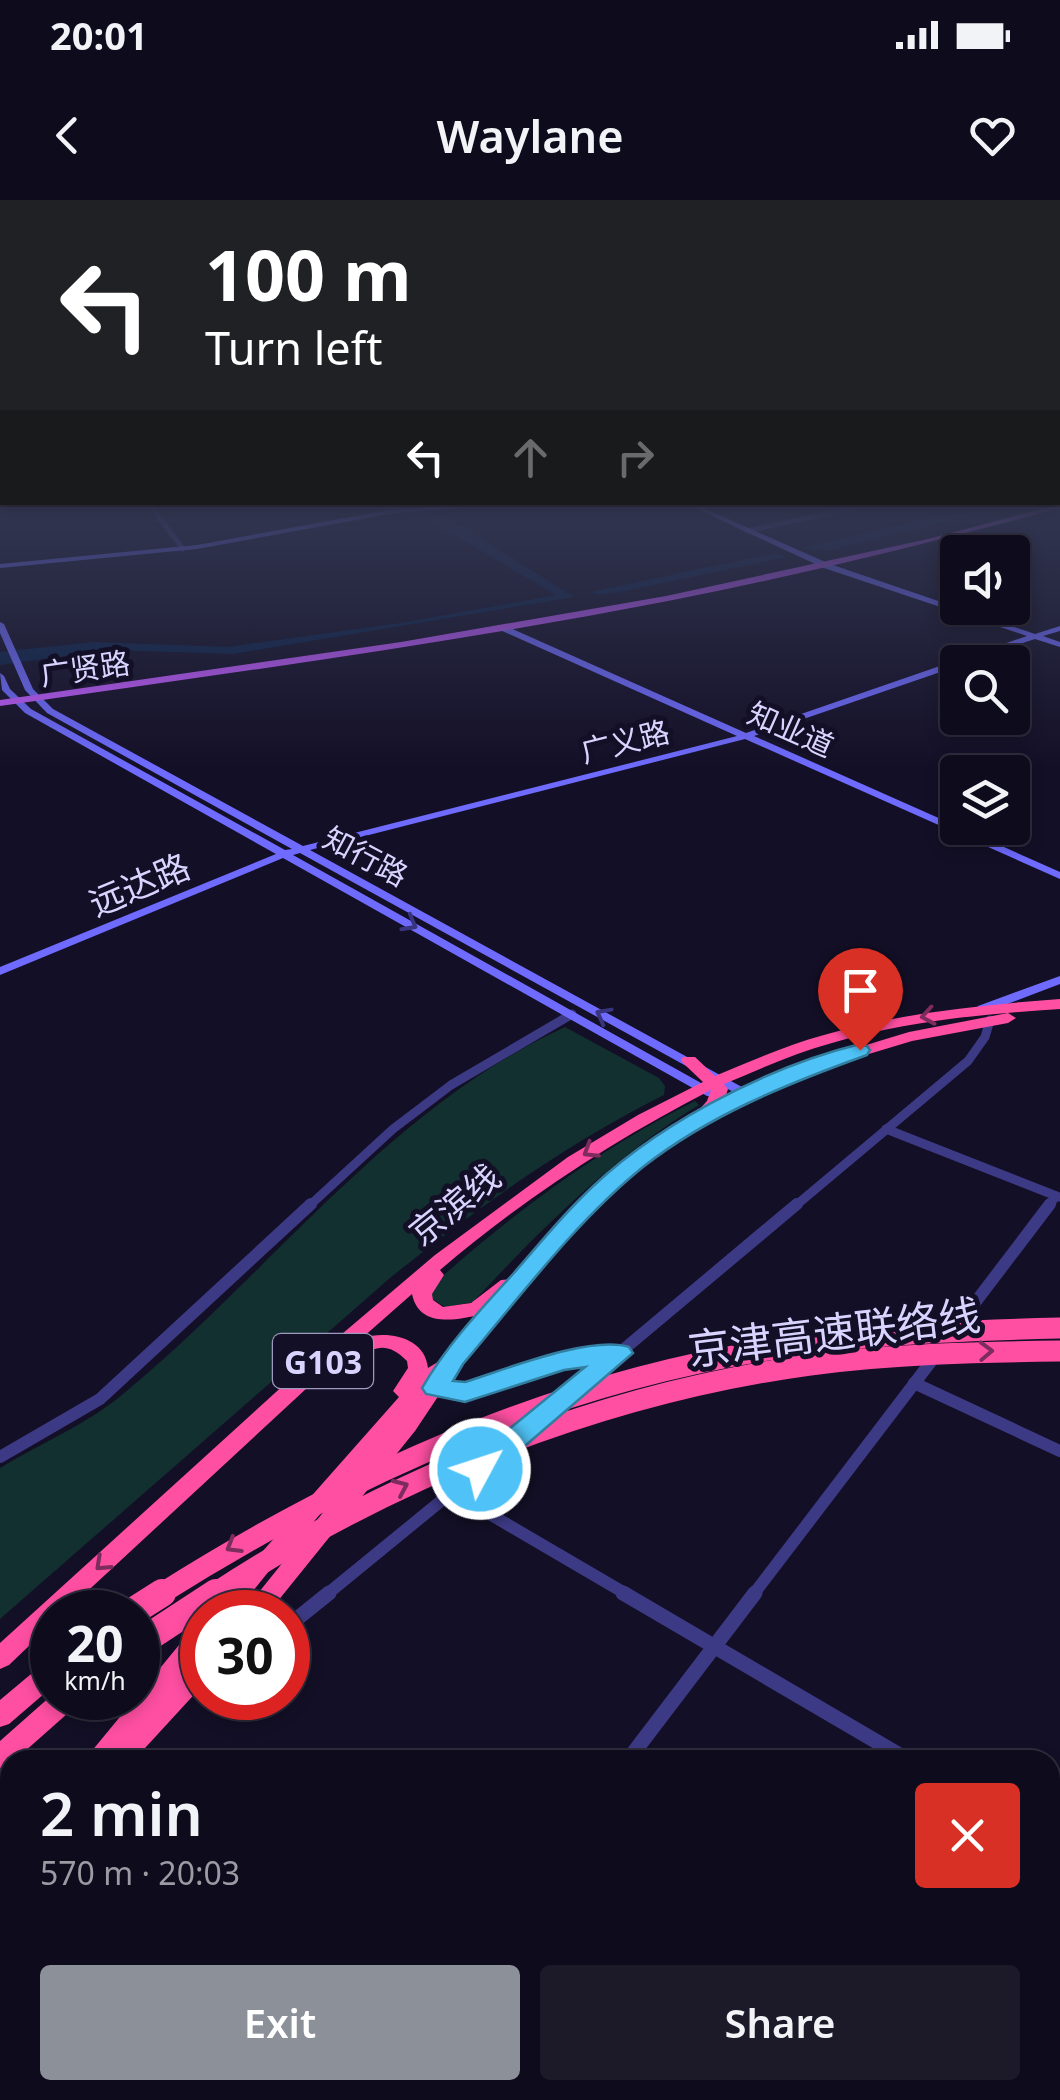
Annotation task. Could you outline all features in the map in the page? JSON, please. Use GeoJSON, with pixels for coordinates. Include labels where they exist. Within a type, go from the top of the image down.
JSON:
{"type":"FeatureCollection","features":[{"type":"Feature","properties":{"kind":"highway","name":"京滨线"},"geometry":{"type":"LineString","coordinates":[[0,1658],[263,1416],[488,1222],[590,1151],[674,1102],[717,1090],[796,1049],[850,1033],[1060,1004]]}},
{"type":"Feature","properties":{"kind":"highway","name":"京滨线"},"geometry":{"type":"LineString","coordinates":[[717,1090],[746,1096],[860,1050],[986,1015],[1060,1012]]}},
{"type":"Feature","properties":{"kind":"highway"},"geometry":{"type":"LineString","coordinates":[[689,1060],[717,1090]]}},
{"type":"Feature","properties":{"kind":"highway","name":"G103"},"geometry":{"type":"LineString","coordinates":[[273,1590],[436,1388],[454,1357],[537,1262],[612,1181],[689,1125],[717,1090]]}},
{"type":"Feature","properties":{"kind":"highway"},"geometry":{"type":"LineString","coordinates":[[488,1222],[424,1285],[422,1294],[430,1309],[452,1315],[476,1309],[537,1262]]}},
{"type":"Feature","properties":{"kind":"highway","name":"京津高速联络线"},"geometry":{"type":"LineString","coordinates":[[160,1594],[259,1530],[348,1482],[472,1430],[594,1386],[749,1350],[860,1335],[1060,1328]]}},
{"type":"Feature","properties":{"kind":"highway"},"geometry":{"type":"LineString","coordinates":[[263,1416],[354,1348],[378,1340],[404,1345],[417,1359],[418,1369],[357,1456]]}},
{"type":"Feature","properties":{"kind":"highway","name":"京津高速联络线"},"geometry":{"type":"LineString","coordinates":[[160,1629],[240,1574],[351,1511],[454,1463],[568,1419],[685,1387],[803,1365],[909,1354],[1060,1351]]}},
{"type":"Feature","properties":{"kind":"highway"},"geometry":{"type":"LineString","coordinates":[[241,1590],[357,1456],[427,1380],[454,1357]]}},
{"type":"Feature","properties":{"kind":"highway"},"geometry":{"type":"LineString","coordinates":[[108,1750],[180,1662]]}},
{"type":"Feature","properties":{"kind":"highway"},"geometry":{"type":"LineString","coordinates":[[0,1716],[30,1691]]}},
{"type":"Feature","properties":{"kind":"highway"},"geometry":{"type":"LineString","coordinates":[[126,1750],[180,1693]]}},
{"type":"Feature","properties":{"kind":"highway"},"geometry":{"type":"LineString","coordinates":[[8,1750],[42,1720]]}},
{"type":"Feature","properties":{"kind":"main road","name":"广贤路"},"geometry":{"type":"LineString","coordinates":[[31,694],[465,627],[646,593]]}},
{"type":"Feature","properties":{"kind":"main road","name":"广贤路"},"geometry":{"type":"LineString","coordinates":[[0,703],[8,696],[503,628],[688,593]]}},
{"type":"Feature","properties":{"kind":"street"},"geometry":{"type":"LineString","coordinates":[[905,593],[1060,645]]}},
{"type":"Feature","properties":{"kind":"street"},"geometry":{"type":"LineString","coordinates":[[0,624],[31,694]]}},
{"type":"Feature","properties":{"kind":"street","name":"知业道"},"geometry":{"type":"LineString","coordinates":[[503,628],[1060,876]]}},
{"type":"Feature","properties":{"kind":"street","name":"广义路"},"geometry":{"type":"LineString","coordinates":[[1011,645],[1060,628]]}},
{"type":"Feature","properties":{"kind":"street","name":"广义路"},"geometry":{"type":"LineString","coordinates":[[299,849],[746,736],[940,669]]}},
{"type":"Feature","properties":{"kind":"street"},"geometry":{"type":"LineString","coordinates":[[0,676],[8,696]]}},
{"type":"Feature","properties":{"kind":"street","name":"知行路"},"geometry":{"type":"LineString","coordinates":[[31,694],[67,721],[689,1060]]}},
{"type":"Feature","properties":{"kind":"street","name":"知行路"},"geometry":{"type":"LineString","coordinates":[[8,696],[671,1069],[717,1090],[746,1096]]}},
{"type":"Feature","properties":{"kind":"street","name":"远达路"},"geometry":{"type":"LineString","coordinates":[[0,971],[299,849]]}},
{"type":"Feature","properties":{"kind":"street"},"geometry":{"type":"LineString","coordinates":[[310,1608],[968,1060],[985,1037],[986,1015],[1060,980]]}},
{"type":"Feature","properties":{"kind":"street"},"geometry":{"type":"LineString","coordinates":[[0,1457],[100,1399],[393,1128],[467,1075],[572,1014]]}},
{"type":"Feature","properties":{"kind":"street"},"geometry":{"type":"LineString","coordinates":[[671,1069],[682,1088],[674,1102]]}},
{"type":"Feature","properties":{"kind":"street"},"geometry":{"type":"LineString","coordinates":[[636,1750],[1058,1197],[886,1129]]}},
{"type":"Feature","properties":{"kind":"street"},"geometry":{"type":"LineString","coordinates":[[436,1388],[465,1392],[562,1361],[619,1353]]}},
{"type":"Feature","properties":{"kind":"street"},"geometry":{"type":"LineString","coordinates":[[914,1384],[1060,1451]]}},
{"type":"Feature","properties":{"kind":"street"},"geometry":{"type":"LineString","coordinates":[[452,1492],[891,1750]]}},
{"type":"Feature","properties":{"kind":"street"},"geometry":{"type":"LineString","coordinates":[[155,1721],[180,1703]]}},
{"type":"Feature","properties":{"kind":"green space"},"geometry":{"type":"Polygon","coordinates":[[[565,1027],[659,1078],[665,1086],[664,1095],[556,1157],[422,1252],[0,1619],[0,1468],[79,1424],[123,1394],[387,1147],[443,1101],[502,1061],[565,1027]]]}},
{"type":"Feature","properties":{"kind":"green space"},"geometry":{"type":"Polygon","coordinates":[[[695,1101],[699,1105],[637,1147],[580,1195],[473,1302],[445,1307],[431,1298],[430,1290],[437,1281],[528,1206],[625,1139],[695,1101]]]}},
{"type":"Feature","properties":{"kind":"water"},"geometry":{"type":"Polygon","coordinates":[[[552,593],[574,597],[233,654],[108,650],[0,665],[0,652],[94,642],[228,647],[407,622],[556,595],[552,593]]]}},
{"type":"Feature","properties":{"kind":"route"},"geometry":{"type":"LineString","coordinates":[[480,1469],[619,1353],[562,1361],[465,1392],[436,1388],[454,1357],[590,1203],[656,1146],[689,1125],[788,1076],[860,1050]]}}]}
